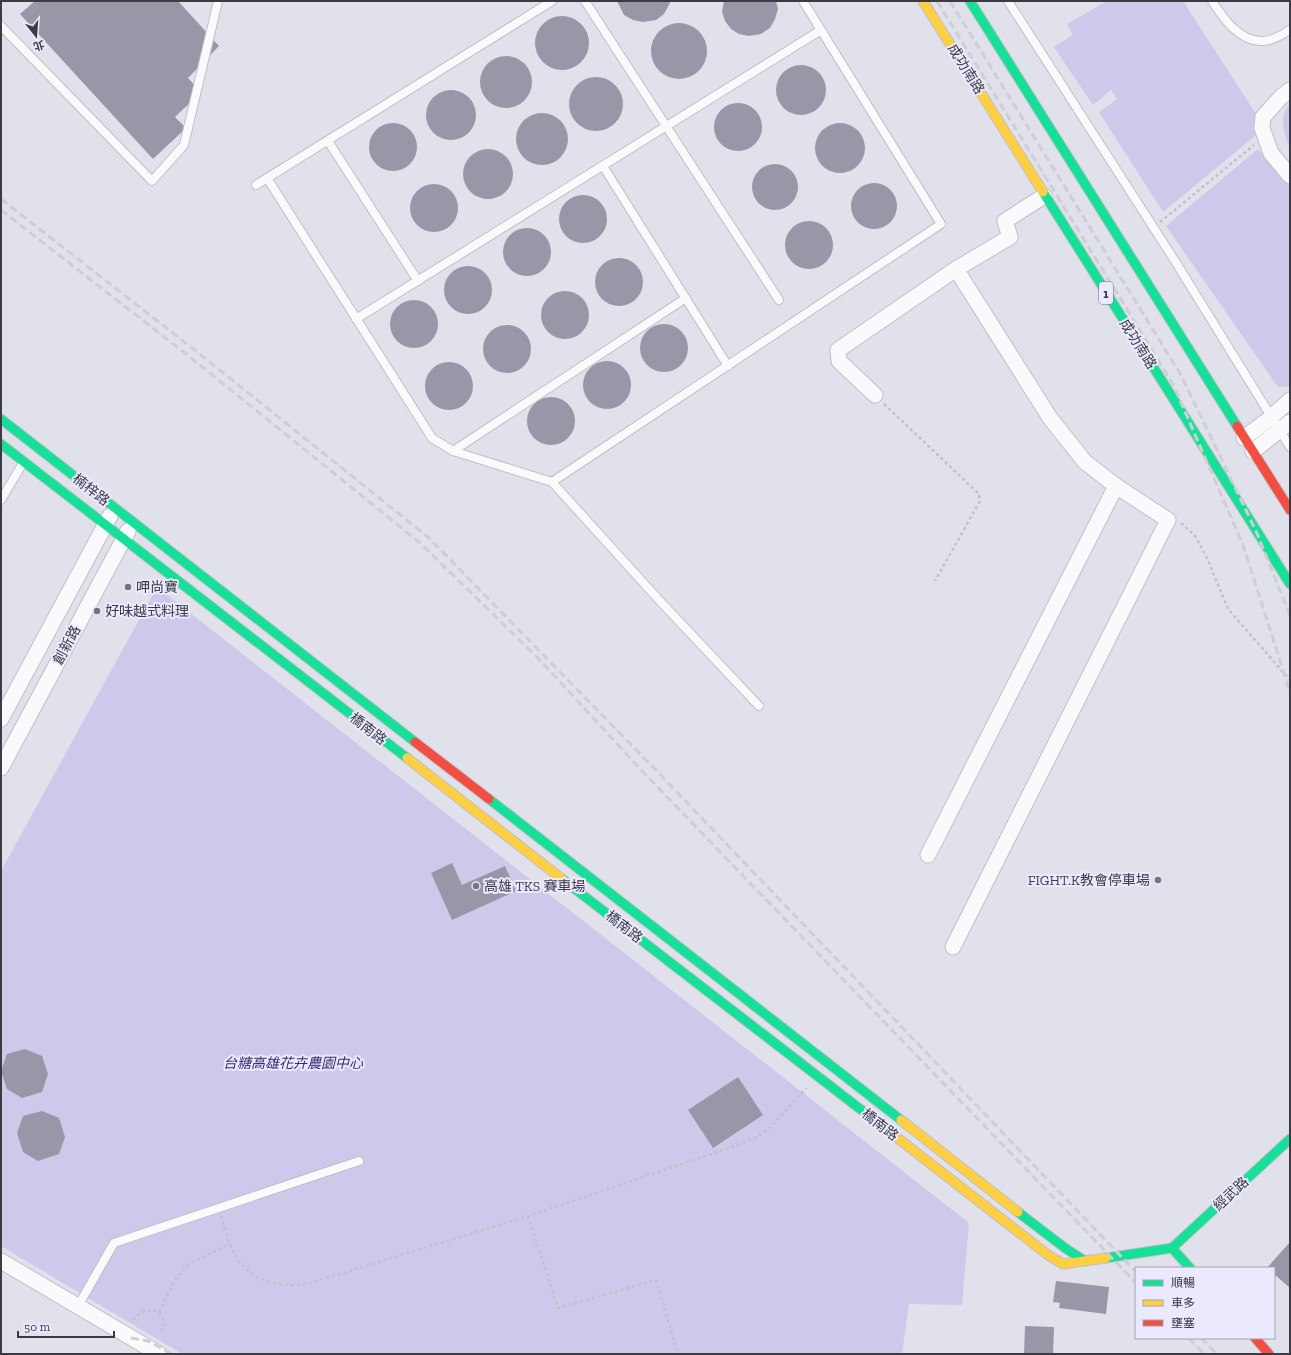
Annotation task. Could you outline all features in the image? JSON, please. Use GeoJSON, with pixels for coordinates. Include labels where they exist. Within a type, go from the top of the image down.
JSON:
{"type":"FeatureCollection","features":[{"type":"Feature","properties":{"kind":"street","name":"成功南路"},"geometry":{"type":"LineString","coordinates":[[923,1],[1044,196],[1290,584]]}},
{"type":"Feature","properties":{"kind":"street"},"geometry":{"type":"LineString","coordinates":[[970,1],[1290,510]]}},
{"type":"Feature","properties":{"kind":"street"},"geometry":{"type":"LineString","coordinates":[[1290,90],[1281,97],[1262,117],[1262,128],[1271,153],[1290,176]]}},
{"type":"Feature","properties":{"kind":"street"},"geometry":{"type":"LineString","coordinates":[[875,395],[839,361],[838,350],[956,269],[1010,237],[1004,221],[1044,196]]}},
{"type":"Feature","properties":{"kind":"street"},"geometry":{"type":"LineString","coordinates":[[953,947],[1168,520],[1116,486],[1085,462],[1050,418],[956,269]]}},
{"type":"Feature","properties":{"kind":"street"},"geometry":{"type":"LineString","coordinates":[[1244,438],[1290,400]]}},
{"type":"Feature","properties":{"kind":"street","name":"楠梓路"},"geometry":{"type":"LineString","coordinates":[[1,419],[181,560]]}},
{"type":"Feature","properties":{"kind":"street"},"geometry":{"type":"LineString","coordinates":[[1253,451],[1286,426]]}},
{"type":"Feature","properties":{"kind":"street","name":"楠梓路"},"geometry":{"type":"LineString","coordinates":[[1,444],[169,575]]}},
{"type":"Feature","properties":{"kind":"street"},"geometry":{"type":"LineString","coordinates":[[928,855],[1116,486]]}},
{"type":"Feature","properties":{"kind":"street","name":"創新路"},"geometry":{"type":"LineString","coordinates":[[1,719],[114,508]]}},
{"type":"Feature","properties":{"kind":"street","name":"創新路"},"geometry":{"type":"LineString","coordinates":[[1,768],[132,522]]}},
{"type":"Feature","properties":{"kind":"street","name":"橋南路"},"geometry":{"type":"LineString","coordinates":[[181,560],[1053,1239],[1085,1261]]}},
{"type":"Feature","properties":{"kind":"street","name":"橋南路"},"geometry":{"type":"LineString","coordinates":[[169,575],[1048,1255],[1063,1264],[1172,1248]]}},
{"type":"Feature","properties":{"kind":"street","name":"經武路"},"geometry":{"type":"LineString","coordinates":[[1172,1248],[1290,1139]]}},
{"type":"Feature","properties":{"kind":"street"},"geometry":{"type":"LineString","coordinates":[[1172,1248],[1189,1267]]}},
{"type":"Feature","properties":{"kind":"street"},"geometry":{"type":"LineString","coordinates":[[1,1261],[159,1354]]}},
{"type":"Feature","properties":{"kind":"street"},"geometry":{"type":"LineString","coordinates":[[1255,1339],[1269,1354]]}},
{"type":"Feature","properties":{"kind":"lane"},"geometry":{"type":"LineString","coordinates":[[1,26],[152,181],[184,145],[218,1]]}},
{"type":"Feature","properties":{"kind":"lane"},"geometry":{"type":"LineString","coordinates":[[256,185],[552,1]]}},
{"type":"Feature","properties":{"kind":"lane"},"geometry":{"type":"LineString","coordinates":[[585,1],[779,300]]}},
{"type":"Feature","properties":{"kind":"lane"},"geometry":{"type":"LineString","coordinates":[[552,482],[941,224],[803,1]]}},
{"type":"Feature","properties":{"kind":"lane"},"geometry":{"type":"LineString","coordinates":[[1008,1],[1055,76],[1122,177],[1272,416],[1286,426],[1290,447]]}},
{"type":"Feature","properties":{"kind":"lane"},"geometry":{"type":"LineString","coordinates":[[1212,1],[1218,11],[1242,37],[1261,42],[1280,36],[1290,30]]}},
{"type":"Feature","properties":{"kind":"lane"},"geometry":{"type":"LineString","coordinates":[[356,319],[821,30]]}},
{"type":"Feature","properties":{"kind":"lane"},"geometry":{"type":"LineString","coordinates":[[328,140],[418,281]]}},
{"type":"Feature","properties":{"kind":"lane"},"geometry":{"type":"LineString","coordinates":[[603,166],[728,366]]}},
{"type":"Feature","properties":{"kind":"lane"},"geometry":{"type":"LineString","coordinates":[[268,178],[432,438],[453,451],[552,482],[659,600],[759,706]]}},
{"type":"Feature","properties":{"kind":"lane"},"geometry":{"type":"LineString","coordinates":[[453,451],[686,298]]}},
{"type":"Feature","properties":{"kind":"lane"},"geometry":{"type":"LineString","coordinates":[[1,500],[24,462]]}},
{"type":"Feature","properties":{"kind":"lane"},"geometry":{"type":"LineString","coordinates":[[78,1306],[114,1243],[359,1161]]}},
{"type":"Feature","properties":{"kind":"path"},"geometry":{"type":"LineString","coordinates":[[1159,222],[1265,136]]}},
{"type":"Feature","properties":{"kind":"path"},"geometry":{"type":"LineString","coordinates":[[875,395],[979,494],[980,501],[935,582]]}},
{"type":"Feature","properties":{"kind":"path"},"geometry":{"type":"LineString","coordinates":[[1168,520],[1176,517],[1195,536],[1207,558],[1228,609],[1290,680]]}},
{"type":"Feature","properties":{"kind":"path"},"geometry":{"type":"LineString","coordinates":[[218,1208],[230,1244],[237,1258],[251,1272],[266,1281],[277,1285],[294,1286],[310,1284],[528,1216],[741,1144],[758,1136],[771,1127],[817,1076]]}},
{"type":"Feature","properties":{"kind":"path"},"geometry":{"type":"LineString","coordinates":[[528,1216],[558,1308],[656,1280],[678,1354]]}},
{"type":"Feature","properties":{"kind":"path"},"geometry":{"type":"LineString","coordinates":[[159,1312],[175,1280],[190,1263],[230,1244]]}},
{"type":"Feature","properties":{"kind":"path"},"geometry":{"type":"LineString","coordinates":[[133,1320],[140,1312],[147,1310],[159,1312]]}},
{"type":"Feature","properties":{"kind":"path"},"geometry":{"type":"LineString","coordinates":[[159,1312],[165,1323],[161,1332]]}},
{"type":"Feature","properties":{"kind":"green space"},"geometry":{"type":"Polygon","coordinates":[[[1107,1],[1183,1],[1258,117],[1256,135],[1163,212],[1099,112],[1117,99],[1111,90],[1093,105],[1054,47],[1073,35],[1067,24],[1107,1]]]}},
{"type":"Feature","properties":{"kind":"green space"},"geometry":{"type":"Polygon","coordinates":[[[1290,104],[1290,147],[1284,131],[1283,119],[1284,113],[1290,104]]]}},
{"type":"Feature","properties":{"kind":"green space"},"geometry":{"type":"Polygon","coordinates":[[[1258,149],[1290,187],[1290,386],[1278,387],[1166,226],[1258,149]]]}},
{"type":"Feature","properties":{"kind":"green space","name":"台糖高雄花卉農園中心"},"geometry":{"type":"Polygon","coordinates":[[[157,587],[969,1223],[962,1305],[909,1304],[902,1354],[182,1354],[1,1246],[1,871],[157,587]]]}},
{"type":"Feature","properties":{"kind":"building"},"geometry":{"type":"Polygon","coordinates":[[[35,1],[178,1],[219,46],[188,78],[201,92],[175,117],[186,128],[153,159],[20,14],[35,1]]]}},
{"type":"Feature","properties":{"kind":"building"},"geometry":{"type":"Polygon","coordinates":[[[617,1],[671,1],[664,14],[656,20],[643,22],[633,20],[624,15],[617,1]]]}},
{"type":"Feature","properties":{"kind":"building"},"geometry":{"type":"Polygon","coordinates":[[[724,1],[776,1],[778,9],[770,28],[761,34],[749,36],[739,34],[731,29],[725,21],[722,12],[724,1]]]}},
{"type":"Feature","properties":{"kind":"building"},"geometry":{"type":"Polygon","coordinates":[[[557,16],[567,16],[577,20],[585,28],[589,38],[589,48],[585,58],[577,66],[567,70],[557,70],[547,66],[539,58],[535,48],[535,38],[539,28],[547,20],[557,16]]]}},
{"type":"Feature","properties":{"kind":"building"},"geometry":{"type":"Polygon","coordinates":[[[679,23],[694,28],[702,36],[707,51],[702,66],[694,74],[679,79],[664,74],[656,66],[651,51],[656,36],[664,28],[679,23]]]}},
{"type":"Feature","properties":{"kind":"building"},"geometry":{"type":"Polygon","coordinates":[[[501,56],[511,56],[525,63],[532,77],[532,87],[525,101],[511,108],[501,108],[491,104],[484,97],[480,87],[480,77],[484,67],[491,60],[501,56]]]}},
{"type":"Feature","properties":{"kind":"building"},"geometry":{"type":"Polygon","coordinates":[[[801,65],[810,67],[819,72],[824,81],[826,90],[824,99],[819,108],[810,113],[801,115],[792,113],[783,108],[778,99],[776,90],[778,81],[783,72],[792,67],[801,65]]]}},
{"type":"Feature","properties":{"kind":"building"},"geometry":{"type":"Polygon","coordinates":[[[596,77],[606,79],[615,85],[621,94],[623,104],[621,114],[615,123],[606,129],[596,131],[586,129],[577,123],[571,114],[569,104],[571,94],[577,85],[586,79],[596,77]]]}},
{"type":"Feature","properties":{"kind":"building"},"geometry":{"type":"Polygon","coordinates":[[[451,90],[465,94],[472,101],[476,115],[472,129],[465,136],[451,140],[437,136],[430,129],[426,115],[430,101],[437,94],[451,90]]]}},
{"type":"Feature","properties":{"kind":"building"},"geometry":{"type":"Polygon","coordinates":[[[738,103],[747,105],[755,110],[760,118],[762,127],[760,136],[755,144],[747,149],[738,151],[729,149],[721,144],[716,136],[714,127],[716,118],[721,110],[729,105],[738,103]]]}},
{"type":"Feature","properties":{"kind":"building"},"geometry":{"type":"Polygon","coordinates":[[[542,113],[552,115],[560,121],[566,129],[568,139],[566,149],[560,157],[552,163],[542,165],[532,163],[524,157],[518,149],[516,139],[518,129],[524,121],[532,115],[542,113]]]}},
{"type":"Feature","properties":{"kind":"building"},"geometry":{"type":"Polygon","coordinates":[[[393,123],[402,125],[410,130],[415,138],[417,147],[415,156],[410,164],[402,169],[393,171],[384,169],[376,164],[371,156],[369,147],[371,138],[376,130],[384,125],[393,123]]]}},
{"type":"Feature","properties":{"kind":"building"},"geometry":{"type":"Polygon","coordinates":[[[840,123],[849,125],[860,134],[865,148],[863,157],[854,168],[840,173],[831,171],[820,162],[815,148],[817,139],[826,128],[840,123]]]}},
{"type":"Feature","properties":{"kind":"building"},"geometry":{"type":"Polygon","coordinates":[[[488,149],[497,151],[506,156],[511,165],[513,174],[511,183],[506,192],[497,197],[488,199],[479,197],[470,192],[465,183],[463,174],[465,165],[470,156],[479,151],[488,149]]]}},
{"type":"Feature","properties":{"kind":"building"},"geometry":{"type":"Polygon","coordinates":[[[770,164],[780,164],[792,170],[797,178],[797,196],[792,204],[784,209],[770,210],[762,207],[755,200],[752,192],[752,182],[755,174],[762,167],[770,164]]]}},
{"type":"Feature","properties":{"kind":"building"},"geometry":{"type":"Polygon","coordinates":[[[869,183],[879,183],[891,189],[896,197],[896,215],[891,223],[883,228],[869,229],[861,226],[854,219],[851,211],[851,201],[854,193],[861,186],[869,183]]]}},
{"type":"Feature","properties":{"kind":"building"},"geometry":{"type":"Polygon","coordinates":[[[434,184],[443,186],[451,191],[456,199],[458,208],[456,217],[451,225],[443,230],[434,232],[425,230],[417,225],[412,217],[410,208],[412,199],[417,191],[425,186],[434,184]]]}},
{"type":"Feature","properties":{"kind":"building"},"geometry":{"type":"Polygon","coordinates":[[[583,195],[592,197],[600,202],[605,210],[607,219],[605,228],[600,236],[592,241],[583,243],[574,241],[566,236],[561,228],[559,219],[561,210],[566,202],[574,197],[583,195]]]}},
{"type":"Feature","properties":{"kind":"building"},"geometry":{"type":"Polygon","coordinates":[[[809,221],[818,223],[826,228],[831,236],[833,245],[831,254],[826,262],[818,267],[809,269],[800,267],[792,262],[787,254],[785,245],[787,236],[792,228],[800,223],[809,221]]]}},
{"type":"Feature","properties":{"kind":"building"},"geometry":{"type":"Polygon","coordinates":[[[527,228],[536,230],[544,235],[549,243],[551,252],[549,261],[544,269],[536,274],[527,276],[518,274],[510,269],[505,261],[503,252],[505,243],[510,235],[518,230],[527,228]]]}},
{"type":"Feature","properties":{"kind":"building"},"geometry":{"type":"Polygon","coordinates":[[[614,258],[624,258],[636,265],[643,277],[643,287],[636,299],[624,306],[614,306],[606,302],[599,295],[595,287],[595,277],[599,269],[606,262],[614,258]]]}},
{"type":"Feature","properties":{"kind":"building"},"geometry":{"type":"Polygon","coordinates":[[[463,266],[473,266],[485,273],[492,285],[492,295],[485,307],[473,314],[463,314],[455,310],[448,303],[444,295],[444,285],[448,277],[455,270],[463,266]]]}},
{"type":"Feature","properties":{"kind":"building"},"geometry":{"type":"Polygon","coordinates":[[[565,291],[574,293],[582,298],[587,306],[589,315],[587,324],[582,332],[574,337],[565,339],[556,337],[548,332],[543,324],[541,315],[543,306],[548,298],[556,293],[565,291]]]}},
{"type":"Feature","properties":{"kind":"building"},"geometry":{"type":"Polygon","coordinates":[[[409,300],[419,300],[428,304],[434,310],[437,315],[437,333],[428,344],[419,348],[409,348],[400,344],[394,338],[390,329],[390,319],[394,310],[400,304],[409,300]]]}},
{"type":"Feature","properties":{"kind":"building"},"geometry":{"type":"Polygon","coordinates":[[[664,324],[673,326],[681,331],[686,339],[688,348],[686,357],[681,365],[673,370],[664,372],[655,370],[647,365],[642,357],[640,348],[642,339],[647,331],[655,326],[664,324]]]}},
{"type":"Feature","properties":{"kind":"building"},"geometry":{"type":"Polygon","coordinates":[[[507,325],[516,327],[524,332],[529,340],[531,349],[529,358],[524,366],[516,371],[507,373],[498,371],[490,366],[485,358],[483,349],[485,340],[490,332],[498,327],[507,325]]]}},
{"type":"Feature","properties":{"kind":"building"},"geometry":{"type":"Polygon","coordinates":[[[602,361],[612,361],[624,368],[631,380],[631,390],[624,402],[612,409],[602,409],[594,405],[587,398],[583,390],[583,380],[587,372],[594,365],[602,361]]]}},
{"type":"Feature","properties":{"kind":"building"},"geometry":{"type":"Polygon","coordinates":[[[444,362],[454,362],[466,369],[473,381],[473,391],[466,403],[454,410],[444,410],[436,406],[429,399],[425,391],[425,381],[429,373],[436,366],[444,362]]]}},
{"type":"Feature","properties":{"kind":"building"},"geometry":{"type":"Polygon","coordinates":[[[546,397],[556,397],[568,404],[575,416],[575,426],[568,438],[556,445],[546,445],[538,441],[531,434],[527,426],[527,416],[531,408],[538,401],[546,397]]]}},
{"type":"Feature","properties":{"kind":"building"},"geometry":{"type":"Polygon","coordinates":[[[452,863],[462,885],[505,866],[516,891],[452,920],[431,873],[452,863]]]}},
{"type":"Feature","properties":{"kind":"building"},"geometry":{"type":"Polygon","coordinates":[[[25,1049],[42,1056],[48,1074],[42,1092],[22,1098],[7,1089],[1,1071],[7,1054],[25,1049]]]}},
{"type":"Feature","properties":{"kind":"building"},"geometry":{"type":"Polygon","coordinates":[[[738,1077],[763,1115],[713,1148],[688,1110],[738,1077]]]}},
{"type":"Feature","properties":{"kind":"building"},"geometry":{"type":"Polygon","coordinates":[[[42,1111],[59,1118],[65,1137],[59,1154],[38,1161],[23,1152],[17,1133],[23,1116],[42,1111]]]}},
{"type":"Feature","properties":{"kind":"building"},"geometry":{"type":"Polygon","coordinates":[[[1290,1242],[1290,1288],[1275,1275],[1275,1267],[1268,1267],[1290,1242]]]}},
{"type":"Feature","properties":{"kind":"building"},"geometry":{"type":"Polygon","coordinates":[[[1056,1281],[1109,1287],[1106,1314],[1059,1308],[1060,1303],[1053,1302],[1056,1281]]]}},
{"type":"Feature","properties":{"kind":"building"},"geometry":{"type":"Polygon","coordinates":[[[1025,1326],[1054,1327],[1053,1354],[1024,1354],[1025,1326]]]}},
{"type":"Feature","properties":{"kind":"railway"},"geometry":{"type":"LineString","coordinates":[[937,1],[1173,384],[1243,545],[1290,692]]}},
{"type":"Feature","properties":{"kind":"railway"},"geometry":{"type":"LineString","coordinates":[[950,1],[1181,375],[1256,531],[1290,615]]}},
{"type":"Feature","properties":{"kind":"railway"},"geometry":{"type":"LineString","coordinates":[[1,199],[196,351],[428,537],[650,764],[1135,1271]]}},
{"type":"Feature","properties":{"kind":"railway"},"geometry":{"type":"LineString","coordinates":[[1,210],[190,357],[419,542],[538,658],[643,772],[1135,1282]]}},
{"type":"Feature","properties":{"kind":"railway"},"geometry":{"type":"LineString","coordinates":[[131,1338],[148,1341],[172,1354]]}},
{"type":"Feature","properties":{"kind":"railway"},"geometry":{"type":"LineString","coordinates":[[1190,1339],[1204,1354]]}},
{"type":"Feature","properties":{"kind":"railway"},"geometry":{"type":"LineString","coordinates":[[1202,1339],[1217,1354]]}},
{"type":"Feature","properties":{"kind":"traffic: fast"},"geometry":{"type":"LineString","coordinates":[[970,1],[1237,426]]}},
{"type":"Feature","properties":{"kind":"traffic: fast"},"geometry":{"type":"LineString","coordinates":[[1043,192],[1290,584]]}},
{"type":"Feature","properties":{"kind":"traffic: fast"},"geometry":{"type":"LineString","coordinates":[[1,419],[415,742]]}},
{"type":"Feature","properties":{"kind":"traffic: fast"},"geometry":{"type":"LineString","coordinates":[[1,444],[407,758]]}},
{"type":"Feature","properties":{"kind":"traffic: fast"},"geometry":{"type":"LineString","coordinates":[[489,799],[901,1120]]}},
{"type":"Feature","properties":{"kind":"traffic: fast"},"geometry":{"type":"LineString","coordinates":[[562,879],[877,1122]]}},
{"type":"Feature","properties":{"kind":"traffic: fast"},"geometry":{"type":"LineString","coordinates":[[1172,1248],[1290,1139]]}},
{"type":"Feature","properties":{"kind":"traffic: fast"},"geometry":{"type":"LineString","coordinates":[[1018,1212],[1065,1248],[1085,1261]]}},
{"type":"Feature","properties":{"kind":"traffic: fast"},"geometry":{"type":"LineString","coordinates":[[1106,1258],[1172,1248]]}},
{"type":"Feature","properties":{"kind":"traffic: fast"},"geometry":{"type":"LineString","coordinates":[[1172,1248],[1189,1267]]}},
{"type":"Feature","properties":{"kind":"traffic: slow"},"geometry":{"type":"LineString","coordinates":[[923,1],[1043,192]]}},
{"type":"Feature","properties":{"kind":"traffic: slow"},"geometry":{"type":"LineString","coordinates":[[407,758],[562,879]]}},
{"type":"Feature","properties":{"kind":"traffic: slow"},"geometry":{"type":"LineString","coordinates":[[901,1120],[1018,1212]]}},
{"type":"Feature","properties":{"kind":"traffic: slow"},"geometry":{"type":"LineString","coordinates":[[877,1122],[1048,1255],[1063,1264],[1106,1258]]}},
{"type":"Feature","properties":{"kind":"traffic: jam"},"geometry":{"type":"LineString","coordinates":[[1237,426],[1290,510]]}},
{"type":"Feature","properties":{"kind":"traffic: jam"},"geometry":{"type":"LineString","coordinates":[[415,742],[489,799]]}},
{"type":"Feature","properties":{"kind":"traffic: jam"},"geometry":{"type":"LineString","coordinates":[[1256,1339],[1269,1354]]}},
{"type":"Feature","properties":{"kind":"place","name":"呷尚寶"},"geometry":{"type":"Point","coordinates":[128,587]}},
{"type":"Feature","properties":{"kind":"place","name":"好味越式料理"},"geometry":{"type":"Point","coordinates":[97,611]}},
{"type":"Feature","properties":{"kind":"place","name":"FIGHT.K教會停車場"},"geometry":{"type":"Point","coordinates":[1158,880]}},
{"type":"Feature","properties":{"kind":"place","name":"高雄 TKS 賽車場"},"geometry":{"type":"Point","coordinates":[476,886]}}]}
